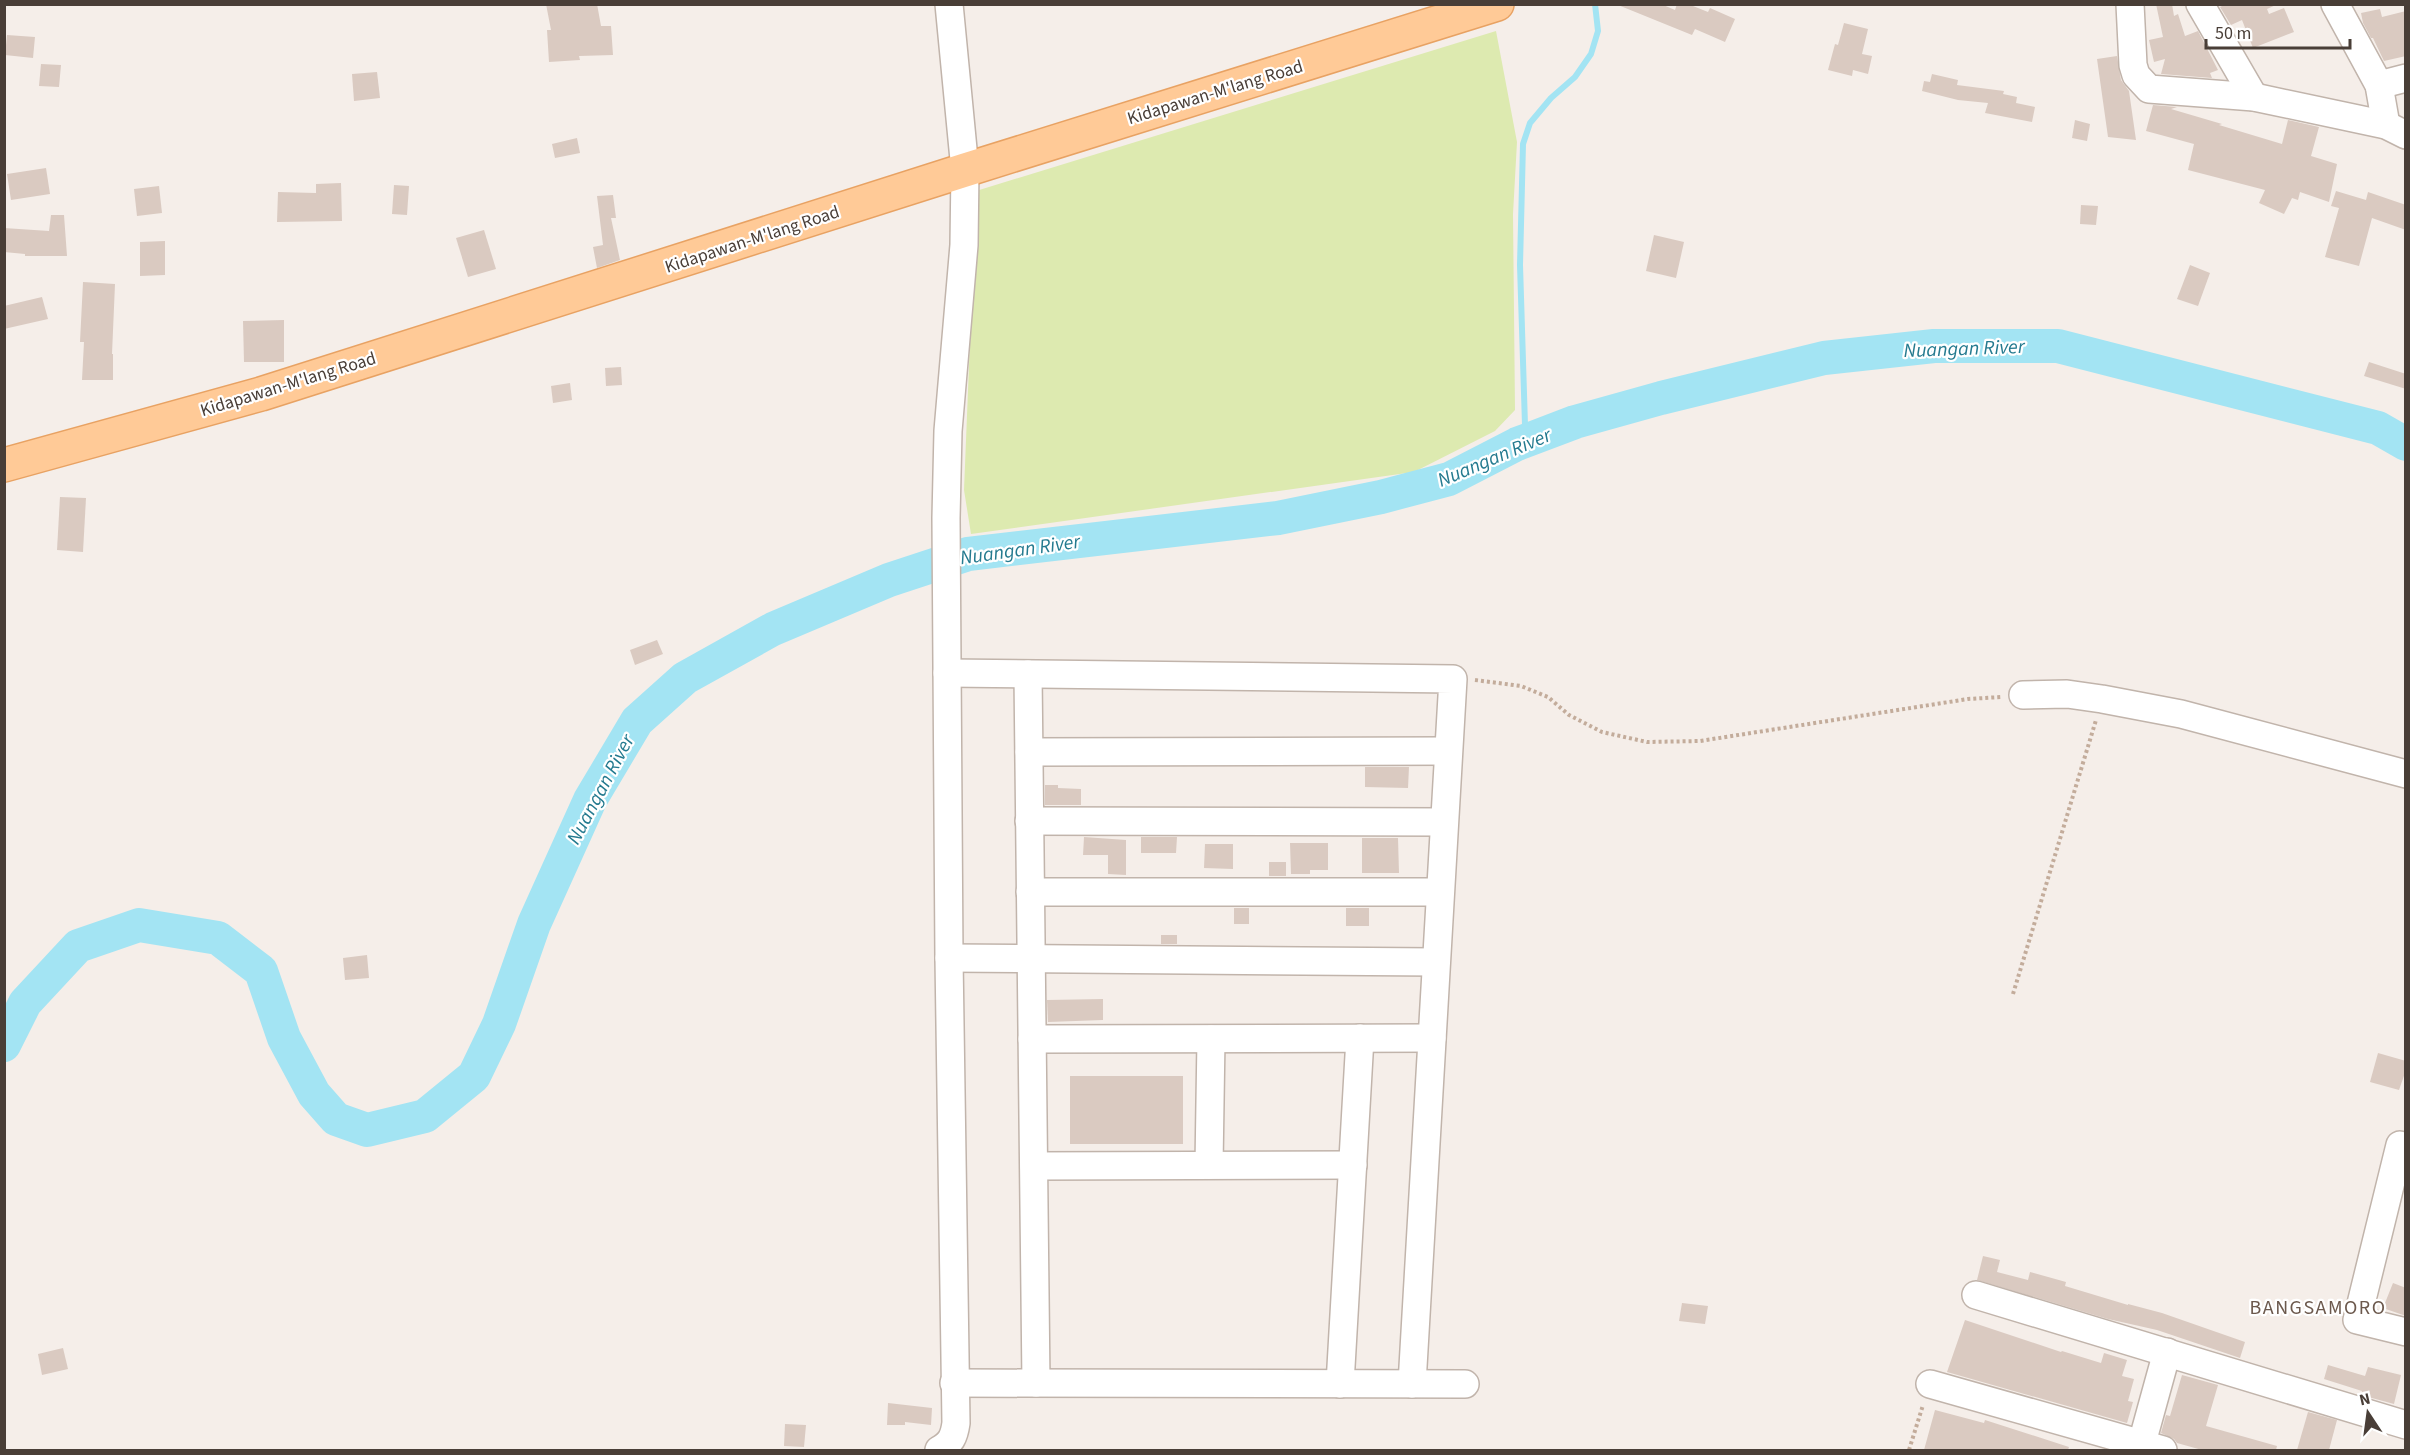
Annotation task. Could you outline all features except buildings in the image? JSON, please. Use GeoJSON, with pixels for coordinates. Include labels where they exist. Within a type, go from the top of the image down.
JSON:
{"type":"FeatureCollection","features":[{"type":"Feature","properties":{"kind":"main road","name":"Kidapawan-M'lang Road"},"geometry":{"type":"LineString","coordinates":[[4,465],[261,394],[1497,4]]}},
{"type":"Feature","properties":{"kind":"street"},"geometry":{"type":"LineString","coordinates":[[939,1450],[948,1445],[954,1436],[946,518],[948,431],[964,245],[965,170],[949,4]]}},
{"type":"Feature","properties":{"kind":"street"},"geometry":{"type":"LineString","coordinates":[[2130,4],[2133,64],[2136,75],[2149,89],[2254,97],[2399,132]]}},
{"type":"Feature","properties":{"kind":"street"},"geometry":{"type":"LineString","coordinates":[[2200,4],[2254,97]]}},
{"type":"Feature","properties":{"kind":"street"},"geometry":{"type":"LineString","coordinates":[[2337,5],[2379,85],[2399,132]]}},
{"type":"Feature","properties":{"kind":"street"},"geometry":{"type":"LineString","coordinates":[[2379,85],[2406,78]]}},
{"type":"Feature","properties":{"kind":"street"},"geometry":{"type":"LineString","coordinates":[[947,674],[1453,679],[1412,1384]]}},
{"type":"Feature","properties":{"kind":"street"},"geometry":{"type":"LineString","coordinates":[[1028,674],[1036,1383]]}},
{"type":"Feature","properties":{"kind":"street"},"geometry":{"type":"LineString","coordinates":[[2023,695],[2067,694],[2181,714],[2406,774]]}},
{"type":"Feature","properties":{"kind":"street"},"geometry":{"type":"LineString","coordinates":[[1029,752],[1448,751]]}},
{"type":"Feature","properties":{"kind":"street"},"geometry":{"type":"LineString","coordinates":[[1029,821],[1444,822]]}},
{"type":"Feature","properties":{"kind":"street"},"geometry":{"type":"LineString","coordinates":[[1030,892],[1440,892]]}},
{"type":"Feature","properties":{"kind":"street"},"geometry":{"type":"LineString","coordinates":[[949,958],[1436,962]]}},
{"type":"Feature","properties":{"kind":"street"},"geometry":{"type":"LineString","coordinates":[[1340,1384],[1360,1038]]}},
{"type":"Feature","properties":{"kind":"street"},"geometry":{"type":"LineString","coordinates":[[1032,1039],[1432,1038]]}},
{"type":"Feature","properties":{"kind":"street"},"geometry":{"type":"LineString","coordinates":[[1209,1165],[1211,1039]]}},
{"type":"Feature","properties":{"kind":"street"},"geometry":{"type":"LineString","coordinates":[[2400,1145],[2357,1320],[2406,1332]]}},
{"type":"Feature","properties":{"kind":"street"},"geometry":{"type":"LineString","coordinates":[[1034,1166],[1353,1165]]}},
{"type":"Feature","properties":{"kind":"street"},"geometry":{"type":"LineString","coordinates":[[1976,1295],[2406,1425]]}},
{"type":"Feature","properties":{"kind":"street"},"geometry":{"type":"LineString","coordinates":[[1930,1384],[2148,1448],[2167,1352]]}},
{"type":"Feature","properties":{"kind":"street"},"geometry":{"type":"LineString","coordinates":[[954,1383],[1465,1384]]}},
{"type":"Feature","properties":{"kind":"path"},"geometry":{"type":"LineString","coordinates":[[1453,679],[1494,681],[1521,686],[1548,697],[1569,715],[1602,732],[1647,742],[1700,741],[1968,699],[2023,695]]}},
{"type":"Feature","properties":{"kind":"path"},"geometry":{"type":"LineString","coordinates":[[2013,994],[2102,699]]}},
{"type":"Feature","properties":{"kind":"path"},"geometry":{"type":"LineString","coordinates":[[1909,1450],[1930,1384]]}},
{"type":"Feature","properties":{"kind":"green space"},"geometry":{"type":"Polygon","coordinates":[[[1496,31],[1517,142],[1513,214],[1515,410],[1495,431],[1414,472],[971,534],[964,490],[976,191],[1496,31]]]}},
{"type":"Feature","properties":{"kind":"waterway"},"geometry":{"type":"LineString","coordinates":[[1517,444],[1525,425],[1520,265],[1523,144],[1530,123],[1551,98],[1575,77],[1591,54],[1598,31],[1595,4]]}},
{"type":"Feature","properties":{"kind":"waterway","name":"Nuangan River"},"geometry":{"type":"LineString","coordinates":[[4,1045],[25,1003],[78,946],[139,925],[218,938],[261,971],[284,1038],[314,1094],[336,1119],[367,1130],[425,1116],[474,1076],[499,1024],[534,924],[590,800],[637,721],[685,678],[773,629],[889,580],[968,554],[1278,518],[1381,497],[1449,479],[1517,444],[1575,422],[1661,398],[1824,358],[1934,346],[2058,346],[2378,428],[2406,444]]}},
{"type":"Feature","properties":{"kind":"district","name":"BANGSAMORO"},"geometry":{"type":"Point","coordinates":[2318,1307]}}]}
